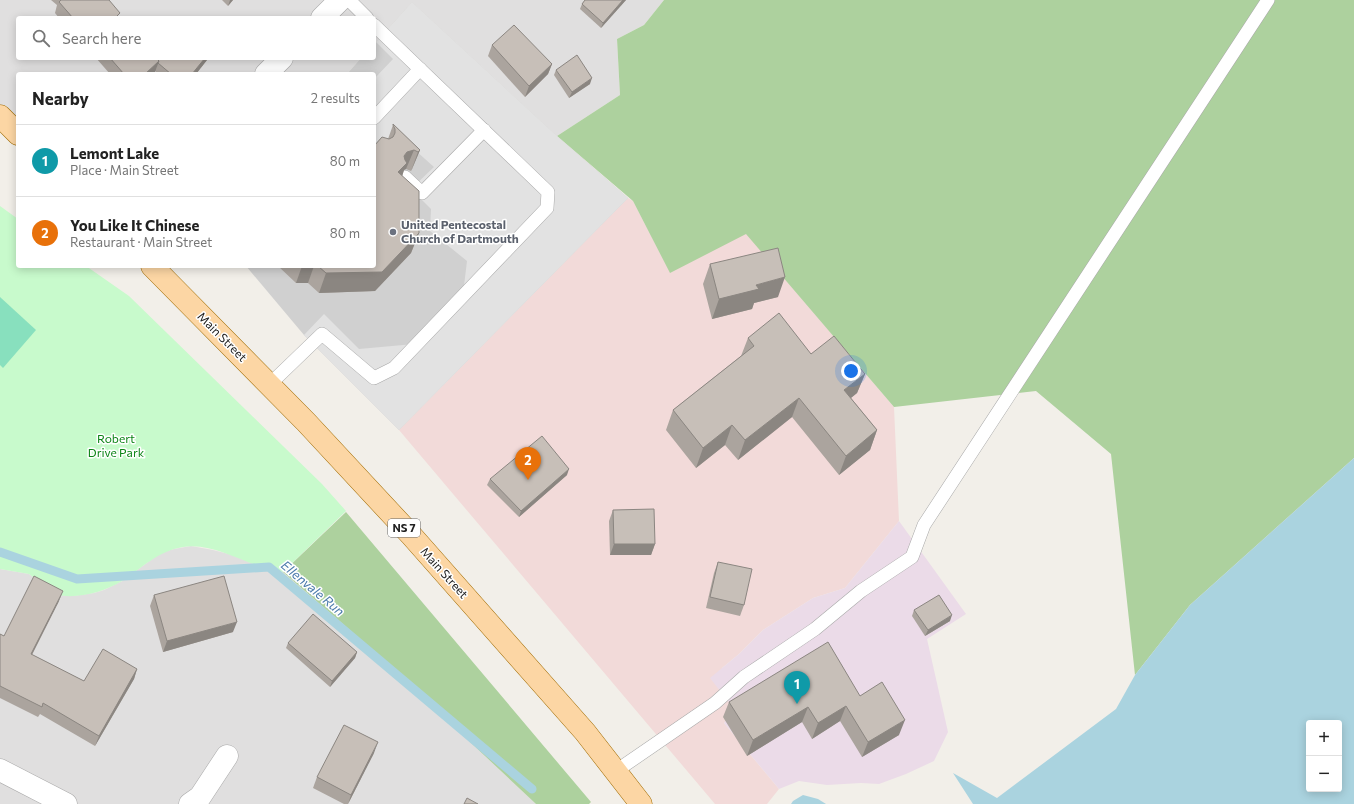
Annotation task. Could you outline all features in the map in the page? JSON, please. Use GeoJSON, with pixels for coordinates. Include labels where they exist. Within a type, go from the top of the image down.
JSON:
{"type":"FeatureCollection","features":[{"type":"Feature","properties":{"kind":"main road"},"geometry":{"type":"LineString","coordinates":[[0,116],[16,132]]}},
{"type":"Feature","properties":{"kind":"main road","name":"Main Street"},"geometry":{"type":"LineString","coordinates":[[154,268],[306,422],[411,535],[580,726],[641,804]]}},
{"type":"Feature","properties":{"kind":"street"},"geometry":{"type":"LineString","coordinates":[[324,16],[340,0]]}},
{"type":"Feature","properties":{"kind":"street"},"geometry":{"type":"LineString","coordinates":[[268,72],[280,60]]}},
{"type":"Feature","properties":{"kind":"street"},"geometry":{"type":"LineString","coordinates":[[190,804],[200,797],[227,756]]}},
{"type":"Feature","properties":{"kind":"street"},"geometry":{"type":"LineString","coordinates":[[0,770],[66,804]]}},
{"type":"Feature","properties":{"kind":"lane"},"geometry":{"type":"LineString","coordinates":[[349,0],[365,16]]}},
{"type":"Feature","properties":{"kind":"lane"},"geometry":{"type":"LineString","coordinates":[[616,771],[715,703],[744,677],[815,629],[861,590],[912,557],[924,525],[1268,0]]}},
{"type":"Feature","properties":{"kind":"lane"},"geometry":{"type":"LineString","coordinates":[[269,385],[322,334],[374,378],[394,368],[547,208],[548,192],[376,26]]}},
{"type":"Feature","properties":{"kind":"lane"},"geometry":{"type":"LineString","coordinates":[[376,116],[420,69]]}},
{"type":"Feature","properties":{"kind":"lane"},"geometry":{"type":"LineString","coordinates":[[405,177],[422,193],[484,130]]}},
{"type":"Feature","properties":{"kind":"shaded area"},"geometry":{"type":"Polygon","coordinates":[[[0,0],[664,0],[644,25],[617,39],[620,95],[557,136],[412,2],[376,42],[376,16],[16,16],[16,60],[359,60],[349,72],[16,72],[16,131],[0,115],[0,0]]]}},
{"type":"Feature","properties":{"kind":"shaded area"},"geometry":{"type":"Polygon","coordinates":[[[412,2],[557,136],[628,198],[399,430],[304,335],[248,268],[376,268],[376,72],[349,72],[359,60],[376,60],[376,42],[412,2]]]}},
{"type":"Feature","properties":{"kind":"shaded area"},"geometry":{"type":"Polygon","coordinates":[[[412,2],[557,136],[628,198],[399,430],[304,335],[324,314],[359,349],[414,344],[463,294],[467,261],[430,231],[431,209],[411,189],[434,167],[397,134],[376,152],[376,77],[393,59],[376,42],[412,2]]]}},
{"type":"Feature","properties":{"kind":"shaded area"},"geometry":{"type":"Polygon","coordinates":[[[628,198],[633,201],[670,272],[746,233],[894,407],[899,521],[845,588],[813,598],[763,630],[739,654],[722,668],[735,710],[724,723],[779,789],[767,804],[715,804],[399,430],[628,198]]]}},
{"type":"Feature","properties":{"kind":"shaded area"},"geometry":{"type":"Polygon","coordinates":[[[899,521],[966,614],[927,639],[948,732],[934,761],[879,784],[861,783],[827,785],[799,781],[779,789],[724,723],[735,710],[710,678],[739,654],[763,630],[813,598],[845,588],[899,521]]]}},
{"type":"Feature","properties":{"kind":"shaded area"},"geometry":{"type":"Polygon","coordinates":[[[191,546],[233,555],[256,565],[283,572],[367,645],[536,804],[0,804],[0,569],[29,574],[57,595],[72,596],[104,590],[122,581],[163,552],[191,546]]]}},
{"type":"Feature","properties":{"kind":"green space"},"geometry":{"type":"Polygon","coordinates":[[[664,0],[1354,0],[1354,458],[1190,605],[1135,675],[1111,454],[1036,391],[894,407],[746,234],[670,273],[633,201],[557,136],[620,95],[617,39],[644,25],[664,0]]]}},
{"type":"Feature","properties":{"kind":"green space","name":"Robert Drive Park"},"geometry":{"type":"Polygon","coordinates":[[[0,206],[16,218],[16,268],[89,268],[129,296],[322,484],[346,511],[283,572],[256,565],[211,549],[192,546],[174,549],[158,556],[115,585],[91,594],[65,596],[57,595],[29,574],[0,569],[0,206]]]}},
{"type":"Feature","properties":{"kind":"green space"},"geometry":{"type":"Polygon","coordinates":[[[0,297],[36,330],[3,368],[0,365],[0,297]]]}},
{"type":"Feature","properties":{"kind":"green space"},"geometry":{"type":"Polygon","coordinates":[[[346,512],[591,802],[589,804],[536,804],[367,645],[283,572],[346,512]]]}},
{"type":"Feature","properties":{"kind":"water"},"geometry":{"type":"Polygon","coordinates":[[[1354,458],[1354,804],[973,804],[953,773],[997,798],[1116,709],[1135,675],[1190,605],[1354,458]]]}},
{"type":"Feature","properties":{"kind":"water"},"geometry":{"type":"Polygon","coordinates":[[[803,795],[818,799],[826,804],[791,804],[803,795]]]}},
{"type":"Feature","properties":{"kind":"building"},"geometry":{"type":"Polygon","coordinates":[[[61,0],[109,0],[120,13],[117,16],[71,16],[59,2],[61,0]]]}},
{"type":"Feature","properties":{"kind":"building"},"geometry":{"type":"Polygon","coordinates":[[[585,0],[623,0],[603,23],[582,4],[585,0]]]}},
{"type":"Feature","properties":{"kind":"building"},"geometry":{"type":"Polygon","coordinates":[[[514,25],[552,64],[529,86],[492,45],[514,25]]]}},
{"type":"Feature","properties":{"kind":"building"},"geometry":{"type":"Polygon","coordinates":[[[577,55],[592,78],[572,92],[556,70],[577,55]]]}},
{"type":"Feature","properties":{"kind":"building"},"geometry":{"type":"Polygon","coordinates":[[[112,60],[159,61],[147,72],[122,72],[112,60]]]}},
{"type":"Feature","properties":{"kind":"building"},"geometry":{"type":"Polygon","coordinates":[[[158,60],[203,60],[194,72],[169,72],[158,63],[158,60]]]}},
{"type":"Feature","properties":{"kind":"building"},"geometry":{"type":"Polygon","coordinates":[[[393,125],[420,150],[418,152],[414,150],[407,152],[404,156],[407,163],[398,172],[419,191],[419,233],[382,272],[326,273],[320,268],[376,268],[376,144],[382,137],[389,139],[393,137],[395,129],[393,125]]]}},
{"type":"Feature","properties":{"kind":"building"},"geometry":{"type":"Polygon","coordinates":[[[778,248],[785,277],[756,285],[759,289],[719,299],[710,264],[778,248]]]}},
{"type":"Feature","properties":{"kind":"building"},"geometry":{"type":"Polygon","coordinates":[[[779,313],[811,354],[834,336],[865,374],[844,390],[877,430],[846,456],[799,398],[745,440],[732,425],[703,448],[673,410],[754,346],[748,338],[779,313]]]}},
{"type":"Feature","properties":{"kind":"building"},"geometry":{"type":"Polygon","coordinates":[[[542,436],[569,469],[521,511],[490,479],[542,436]]]}},
{"type":"Feature","properties":{"kind":"building"},"geometry":{"type":"Polygon","coordinates":[[[654,509],[655,544],[614,544],[613,510],[654,509]]]}},
{"type":"Feature","properties":{"kind":"building"},"geometry":{"type":"Polygon","coordinates":[[[718,562],[752,569],[744,605],[710,597],[718,562]]]}},
{"type":"Feature","properties":{"kind":"building"},"geometry":{"type":"Polygon","coordinates":[[[34,576],[63,591],[31,654],[84,681],[103,649],[137,669],[99,736],[43,703],[42,707],[0,686],[0,634],[4,636],[34,576]]]}},
{"type":"Feature","properties":{"kind":"building"},"geometry":{"type":"Polygon","coordinates":[[[224,576],[237,622],[167,641],[154,595],[224,576]]]}},
{"type":"Feature","properties":{"kind":"building"},"geometry":{"type":"Polygon","coordinates":[[[939,595],[952,615],[928,630],[914,610],[939,595]]]}},
{"type":"Feature","properties":{"kind":"building"},"geometry":{"type":"Polygon","coordinates":[[[313,614],[357,652],[332,681],[288,643],[313,614]]]}},
{"type":"Feature","properties":{"kind":"building"},"geometry":{"type":"Polygon","coordinates":[[[828,642],[860,696],[882,682],[905,720],[868,742],[846,706],[818,723],[808,707],[753,740],[729,702],[828,642]]]}},
{"type":"Feature","properties":{"kind":"building"},"geometry":{"type":"Polygon","coordinates":[[[344,725],[378,742],[351,795],[317,777],[344,725]]]}},
{"type":"Feature","properties":{"kind":"building"},"geometry":{"type":"Polygon","coordinates":[[[467,798],[478,804],[464,804],[467,798]]]}},
{"type":"Feature","properties":{"kind":"waterway","name":"Ellenvale Run"},"geometry":{"type":"LineString","coordinates":[[0,552],[77,579],[269,567],[532,789]]}},
{"type":"Feature","properties":{"kind":"place","name":"United Pentecostal Church of Dartmouth"},"geometry":{"type":"Point","coordinates":[393,232]}},
{"type":"Feature","properties":{"kind":"place","name":"You Like It Chinese"},"geometry":{"type":"Point","coordinates":[528,480]}},
{"type":"Feature","properties":{"kind":"place","name":"Lemont Lake"},"geometry":{"type":"Point","coordinates":[797,704]}}]}
